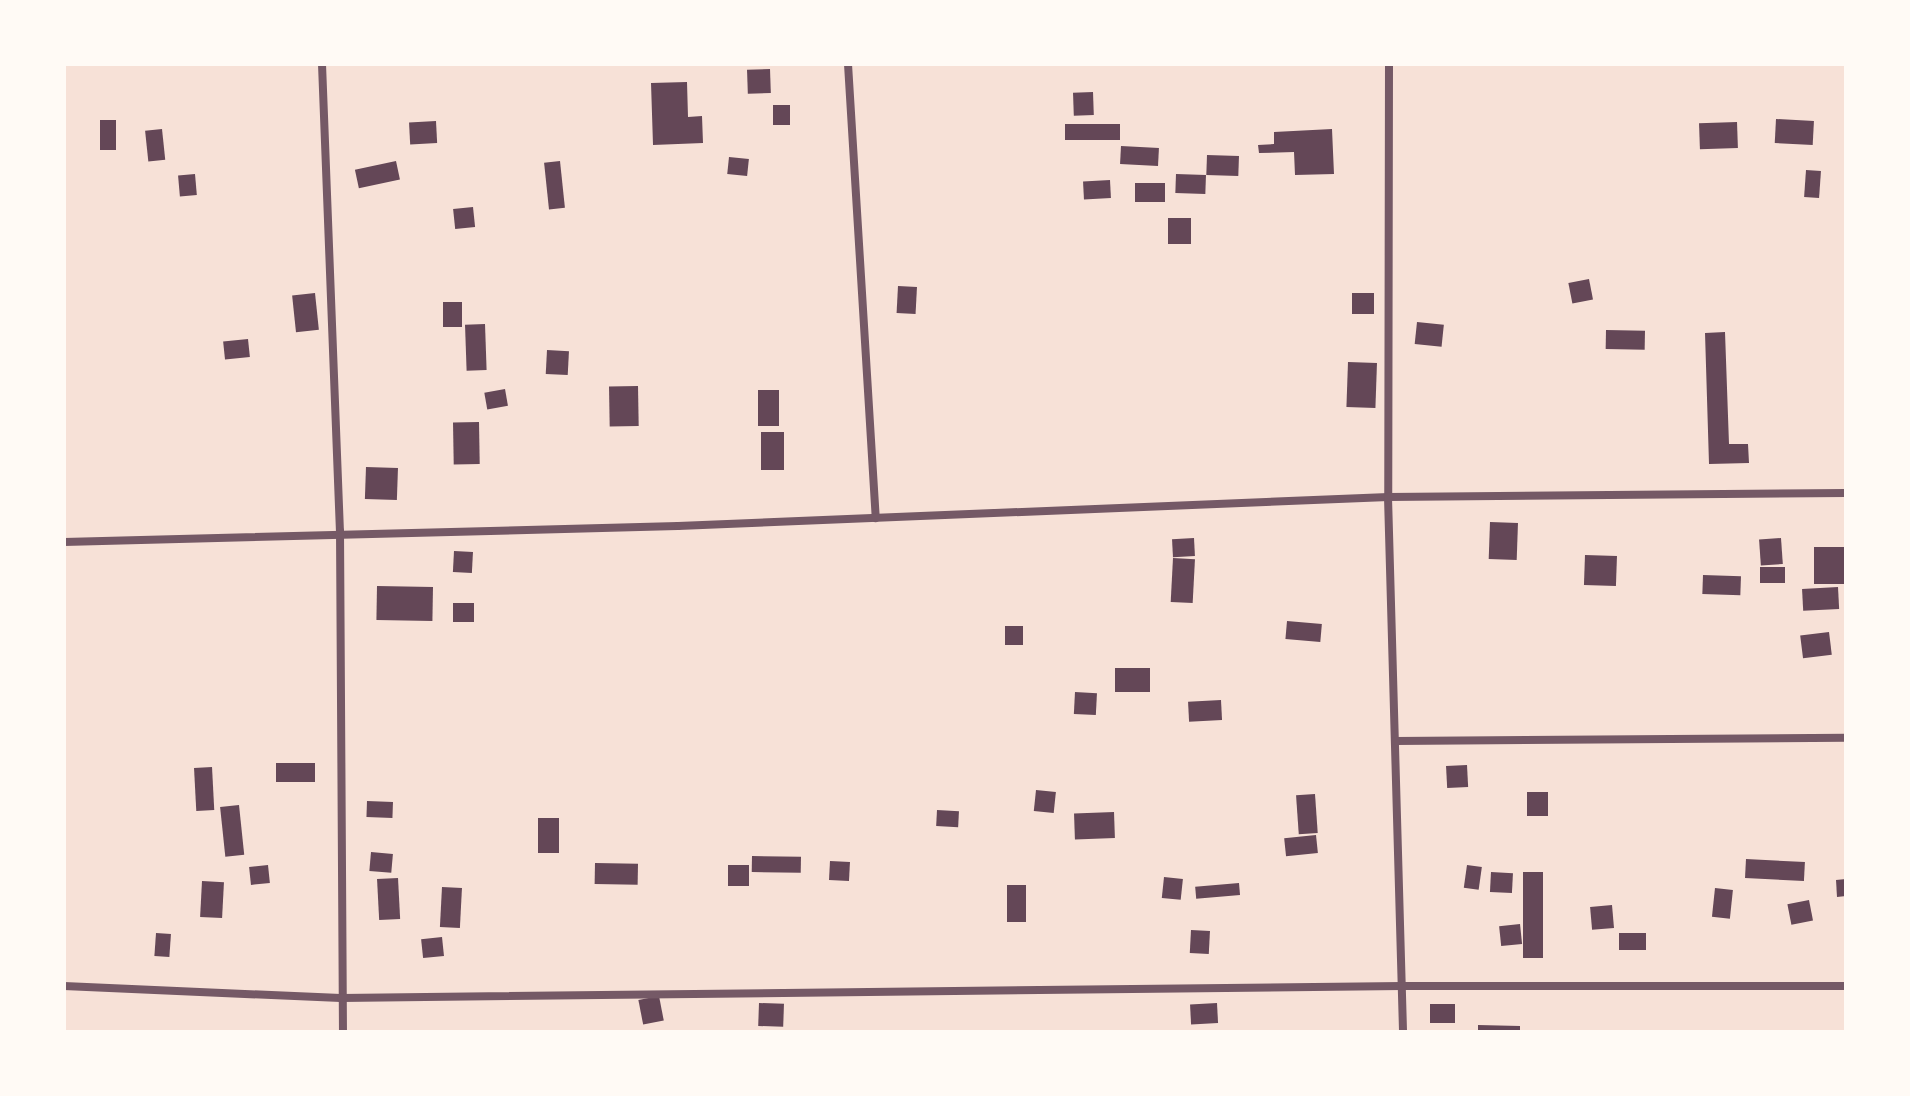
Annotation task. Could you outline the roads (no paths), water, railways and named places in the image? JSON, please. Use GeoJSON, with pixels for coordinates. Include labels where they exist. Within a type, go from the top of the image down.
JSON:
{"type":"FeatureCollection","features":[{"type":"Feature","properties":{"kind":"street"},"geometry":{"type":"LineString","coordinates":[[322,64],[340,531],[343,1032]]}},
{"type":"Feature","properties":{"kind":"street"},"geometry":{"type":"LineString","coordinates":[[848,64],[876,518]]}},
{"type":"Feature","properties":{"kind":"street"},"geometry":{"type":"LineString","coordinates":[[1389,64],[1388,497],[1403,1032]]}},
{"type":"Feature","properties":{"kind":"street"},"geometry":{"type":"LineString","coordinates":[[64,542],[340,531],[876,518],[1388,497],[1846,493]]}},
{"type":"Feature","properties":{"kind":"street"},"geometry":{"type":"LineString","coordinates":[[1395,741],[1846,738]]}},
{"type":"Feature","properties":{"kind":"street"},"geometry":{"type":"LineString","coordinates":[[64,986],[341,998],[1402,986],[1846,986]]}}]}
